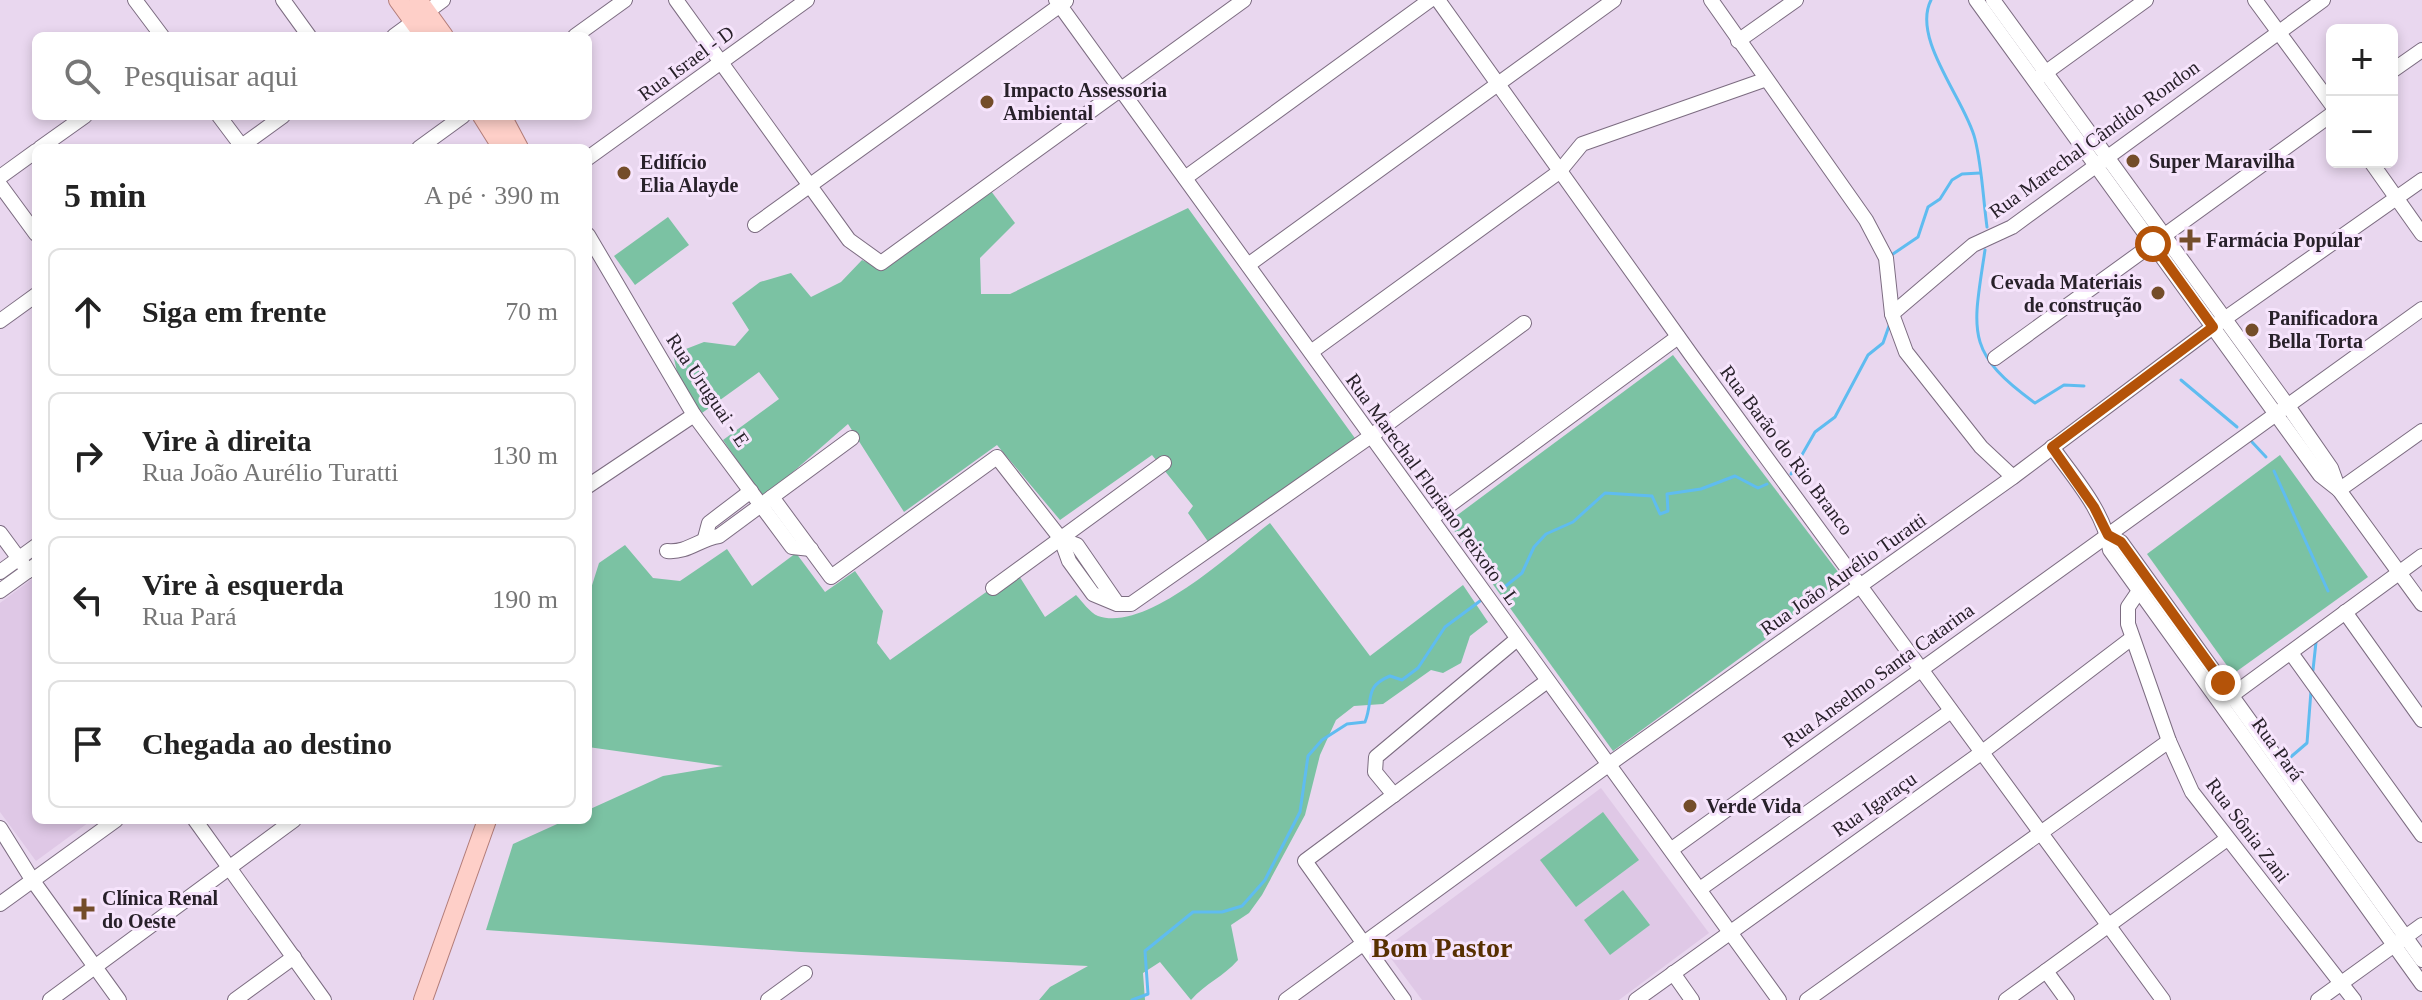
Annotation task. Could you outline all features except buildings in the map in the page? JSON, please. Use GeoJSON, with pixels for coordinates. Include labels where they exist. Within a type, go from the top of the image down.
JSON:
{"type":"FeatureCollection","features":[{"type":"Feature","properties":{"kind":"main road"},"geometry":{"type":"LineString","coordinates":[[398,0],[439,32]]}},
{"type":"Feature","properties":{"kind":"main road"},"geometry":{"type":"LineString","coordinates":[[484,120],[500,144]]}},
{"type":"Feature","properties":{"kind":"main road"},"geometry":{"type":"LineString","coordinates":[[504,120],[517,144]]}},
{"type":"Feature","properties":{"kind":"main road"},"geometry":{"type":"LineString","coordinates":[[423,1000],[486,824]]}},
{"type":"Feature","properties":{"kind":"street"},"geometry":{"type":"LineString","coordinates":[[135,0],[159,32]]}},
{"type":"Feature","properties":{"kind":"street"},"geometry":{"type":"LineString","coordinates":[[283,0],[306,32]]}},
{"type":"Feature","properties":{"kind":"street"},"geometry":{"type":"LineString","coordinates":[[400,32],[443,0]]}},
{"type":"Feature","properties":{"kind":"street"},"geometry":{"type":"LineString","coordinates":[[581,32],[625,0]]}},
{"type":"Feature","properties":{"kind":"street"},"geometry":{"type":"LineString","coordinates":[[676,0],[849,240],[881,263],[1244,0]]}},
{"type":"Feature","properties":{"kind":"street","name":"Rua Israel - D"},"geometry":{"type":"LineString","coordinates":[[592,155],[807,0]]}},
{"type":"Feature","properties":{"kind":"street"},"geometry":{"type":"LineString","coordinates":[[1185,178],[1430,0]]}},
{"type":"Feature","properties":{"kind":"street","name":"Rua Barão do Rio Branco"},"geometry":{"type":"LineString","coordinates":[[1438,0],[1678,337],[2163,1000]]}},
{"type":"Feature","properties":{"kind":"street"},"geometry":{"type":"LineString","coordinates":[[1248,265],[1614,0]]}},
{"type":"Feature","properties":{"kind":"street"},"geometry":{"type":"LineString","coordinates":[[1711,0],[1764,80],[1866,220],[1886,258],[1892,314],[1906,352],[1981,447],[2013,477]]}},
{"type":"Feature","properties":{"kind":"street"},"geometry":{"type":"LineString","coordinates":[[1738,41],[1796,0]]}},
{"type":"Feature","properties":{"kind":"street"},"geometry":{"type":"LineString","coordinates":[[1976,0],[2040,76]]}},
{"type":"Feature","properties":{"kind":"street"},"geometry":{"type":"LineString","coordinates":[[1993,0],[2040,76],[2282,410],[2331,468],[2339,490],[2422,604]]}},
{"type":"Feature","properties":{"kind":"street"},"geometry":{"type":"LineString","coordinates":[[2040,76],[2146,0]]}},
{"type":"Feature","properties":{"kind":"street"},"geometry":{"type":"LineString","coordinates":[[2255,0],[2326,97]]}},
{"type":"Feature","properties":{"kind":"street","name":"Rua Marechal Cândido Rondon"},"geometry":{"type":"LineString","coordinates":[[1892,314],[1973,245],[2012,227],[2323,0]]}},
{"type":"Feature","properties":{"kind":"street"},"geometry":{"type":"LineString","coordinates":[[755,225],[1061,2]]}},
{"type":"Feature","properties":{"kind":"street","name":"Rua Marechal Floriano Peixoto - L"},"geometry":{"type":"LineString","coordinates":[[1061,2],[1120,89],[1432,518],[1546,682],[1672,849],[1779,1000]]}},
{"type":"Feature","properties":{"kind":"street"},"geometry":{"type":"LineString","coordinates":[[2398,67],[2422,50]]}},
{"type":"Feature","properties":{"kind":"street"},"geometry":{"type":"LineString","coordinates":[[1311,352],[1559,172],[1582,144],[1764,80]]}},
{"type":"Feature","properties":{"kind":"street"},"geometry":{"type":"LineString","coordinates":[[1995,358],[2326,118]]}},
{"type":"Feature","properties":{"kind":"street"},"geometry":{"type":"LineString","coordinates":[[46,144],[79,120]]}},
{"type":"Feature","properties":{"kind":"street"},"geometry":{"type":"LineString","coordinates":[[222,120],[239,144]]}},
{"type":"Feature","properties":{"kind":"street"},"geometry":{"type":"LineString","coordinates":[[245,144],[278,120]]}},
{"type":"Feature","properties":{"kind":"street"},"geometry":{"type":"LineString","coordinates":[[424,144],[458,120]]}},
{"type":"Feature","properties":{"kind":"street"},"geometry":{"type":"LineString","coordinates":[[0,177],[32,154]]}},
{"type":"Feature","properties":{"kind":"street"},"geometry":{"type":"LineString","coordinates":[[2375,168],[2422,234]]}},
{"type":"Feature","properties":{"kind":"street","name":"Rua João Aurélio Turatti"},"geometry":{"type":"LineString","coordinates":[[1286,1000],[1608,765],[2013,477],[2218,323],[2422,180]]}},
{"type":"Feature","properties":{"kind":"street"},"geometry":{"type":"LineString","coordinates":[[0,185],[32,229]]}},
{"type":"Feature","properties":{"kind":"street","name":"Rua Uruguai - E"},"geometry":{"type":"LineString","coordinates":[[592,242],[694,415],[751,491],[767,501],[811,549],[831,577],[997,457],[1061,539]]}},
{"type":"Feature","properties":{"kind":"street"},"geometry":{"type":"LineString","coordinates":[[0,321],[32,298]]}},
{"type":"Feature","properties":{"kind":"street"},"geometry":{"type":"LineString","coordinates":[[2282,410],[2422,309]]}},
{"type":"Feature","properties":{"kind":"street"},"geometry":{"type":"LineString","coordinates":[[1061,539],[1069,561],[1093,594],[1117,604],[1131,604],[1371,436],[1524,323]]}},
{"type":"Feature","properties":{"kind":"street"},"geometry":{"type":"LineString","coordinates":[[1432,518],[1678,337]]}},
{"type":"Feature","properties":{"kind":"street","name":"Rua Anselmo Santa Catarina"},"geometry":{"type":"LineString","coordinates":[[1672,849],[2282,410]]}},
{"type":"Feature","properties":{"kind":"street"},"geometry":{"type":"LineString","coordinates":[[592,483],[694,415]]}},
{"type":"Feature","properties":{"kind":"street"},"geometry":{"type":"LineString","coordinates":[[2339,490],[2422,431]]}},
{"type":"Feature","properties":{"kind":"street"},"geometry":{"type":"LineString","coordinates":[[667,551],[684,551],[712,537],[852,438]]}},
{"type":"Feature","properties":{"kind":"street","name":"Rua Pará"},"geometry":{"type":"LineString","coordinates":[[2052,447],[2094,507],[2108,535],[2110,550],[2144,584],[2400,941],[2422,984]]}},
{"type":"Feature","properties":{"kind":"street"},"geometry":{"type":"LineString","coordinates":[[993,588],[1164,463]]}},
{"type":"Feature","properties":{"kind":"street"},"geometry":{"type":"LineString","coordinates":[[712,537],[709,523],[751,491]]}},
{"type":"Feature","properties":{"kind":"street"},"geometry":{"type":"LineString","coordinates":[[0,533],[28,565]]}},
{"type":"Feature","properties":{"kind":"street"},"geometry":{"type":"LineString","coordinates":[[2226,699],[2422,556]]}},
{"type":"Feature","properties":{"kind":"street"},"geometry":{"type":"LineString","coordinates":[[0,572],[28,565]]}},
{"type":"Feature","properties":{"kind":"street"},"geometry":{"type":"LineString","coordinates":[[0,591],[28,565]]}},
{"type":"Feature","properties":{"kind":"street","name":"Rua Sônia Zani"},"geometry":{"type":"LineString","coordinates":[[2144,584],[2128,607],[2132,638],[2169,741],[2192,792],[2354,1000]]}},
{"type":"Feature","properties":{"kind":"street"},"geometry":{"type":"LineString","coordinates":[[2345,612],[2422,720]]}},
{"type":"Feature","properties":{"kind":"street","name":"Rua Igaraçu"},"geometry":{"type":"LineString","coordinates":[[1636,1000],[1981,753],[2132,638]]}},
{"type":"Feature","properties":{"kind":"street"},"geometry":{"type":"LineString","coordinates":[[1394,795],[1375,772],[1376,757],[1516,640]]}},
{"type":"Feature","properties":{"kind":"street"},"geometry":{"type":"LineString","coordinates":[[2291,653],[2422,835]]}},
{"type":"Feature","properties":{"kind":"street"},"geometry":{"type":"LineString","coordinates":[[1404,1000],[1305,861],[1546,682]]}},
{"type":"Feature","properties":{"kind":"street"},"geometry":{"type":"LineString","coordinates":[[1700,889],[1951,711]]}},
{"type":"Feature","properties":{"kind":"street"},"geometry":{"type":"LineString","coordinates":[[1807,1000],[2169,741]]}},
{"type":"Feature","properties":{"kind":"street"},"geometry":{"type":"LineString","coordinates":[[0,904],[111,824]]}},
{"type":"Feature","properties":{"kind":"street"},"geometry":{"type":"LineString","coordinates":[[198,824],[324,1000]]}},
{"type":"Feature","properties":{"kind":"street"},"geometry":{"type":"LineString","coordinates":[[50,1000],[289,824]]}},
{"type":"Feature","properties":{"kind":"street"},"geometry":{"type":"LineString","coordinates":[[0,828],[33,881],[119,1000]]}},
{"type":"Feature","properties":{"kind":"street"},"geometry":{"type":"LineString","coordinates":[[2006,1000],[2227,839]]}},
{"type":"Feature","properties":{"kind":"street"},"geometry":{"type":"LineString","coordinates":[[0,844],[33,881]]}},
{"type":"Feature","properties":{"kind":"street"},"geometry":{"type":"LineString","coordinates":[[2318,1000],[2422,925]]}},
{"type":"Feature","properties":{"kind":"street","name":"Rua Pará"},"geometry":{"type":"LineString","coordinates":[[2400,941],[2422,960]]}},
{"type":"Feature","properties":{"kind":"street"},"geometry":{"type":"LineString","coordinates":[[235,1000],[294,957]]}},
{"type":"Feature","properties":{"kind":"street"},"geometry":{"type":"LineString","coordinates":[[2046,971],[2067,1000]]}},
{"type":"Feature","properties":{"kind":"street"},"geometry":{"type":"LineString","coordinates":[[768,1000],[805,973]]}},
{"type":"Feature","properties":{"kind":"street"},"geometry":{"type":"LineString","coordinates":[[1673,973],[1692,1000]]}},
{"type":"Feature","properties":{"kind":"shaded area"},"geometry":{"type":"Polygon","coordinates":[[[32,579],[32,824],[87,824],[36,861],[0,812],[0,603],[32,579]]]}},
{"type":"Feature","properties":{"kind":"shaded area"},"geometry":{"type":"Polygon","coordinates":[[[1601,788],[1709,933],[1619,1000],[1422,1000],[1384,949],[1601,788]]]}},
{"type":"Feature","properties":{"kind":"green space"},"geometry":{"type":"Polygon","coordinates":[[[991,191],[1015,223],[980,258],[981,294],[1010,294],[1188,208],[1357,441],[1209,543],[1188,513],[1193,506],[1152,455],[1060,520],[997,445],[904,512],[848,424],[763,498],[723,440],[779,399],[759,372],[702,413],[679,381],[673,354],[704,342],[735,346],[749,330],[732,303],[760,282],[791,273],[811,297],[841,282],[862,260],[884,270],[991,191]]]}},
{"type":"Feature","properties":{"kind":"green space"},"geometry":{"type":"Polygon","coordinates":[[[668,217],[689,245],[635,285],[614,256],[668,217]]]}},
{"type":"Feature","properties":{"kind":"green space"},"geometry":{"type":"Polygon","coordinates":[[[1673,355],[1845,581],[1613,751],[1448,522],[1673,355]]]}},
{"type":"Feature","properties":{"kind":"green space"},"geometry":{"type":"Polygon","coordinates":[[[2280,455],[2368,577],[2233,674],[2147,554],[2280,455]]]}},
{"type":"Feature","properties":{"kind":"green space"},"geometry":{"type":"Polygon","coordinates":[[[1270,523],[1370,656],[1463,585],[1488,622],[1470,636],[1461,663],[1443,673],[1431,670],[1383,704],[1354,706],[1336,720],[1320,755],[1305,815],[1262,895],[1249,913],[1231,925],[1238,960],[1191,1000],[1160,962],[1143,973],[1145,1000],[1039,1000],[1050,987],[1088,966],[801,952],[486,930],[513,844],[557,824],[592,824],[592,808],[663,776],[723,766],[592,748],[592,585],[599,563],[625,545],[653,578],[680,581],[727,549],[752,586],[796,553],[825,592],[855,571],[883,611],[877,643],[890,660],[1016,571],[1045,617],[1076,595],[1098,616],[1118,618],[1140,613],[1164,601],[1212,569],[1270,523]]]}},
{"type":"Feature","properties":{"kind":"green space"},"geometry":{"type":"Polygon","coordinates":[[[1603,812],[1639,860],[1576,907],[1540,860],[1603,812]]]}},
{"type":"Feature","properties":{"kind":"green space"},"geometry":{"type":"Polygon","coordinates":[[[1623,890],[1650,925],[1610,955],[1584,920],[1623,890]]]}},
{"type":"Feature","properties":{"kind":"waterway"},"geometry":{"type":"LineString","coordinates":[[1931,0],[1927,16],[1928,33],[1975,139],[1987,227]]}},
{"type":"Feature","properties":{"kind":"waterway"},"geometry":{"type":"LineString","coordinates":[[1890,256],[1918,237],[1928,207],[1940,199],[1952,180],[1962,174],[1980,173]]}},
{"type":"Feature","properties":{"kind":"waterway"},"geometry":{"type":"LineString","coordinates":[[1985,250],[1977,321],[1985,354],[2012,385],[2035,403],[2064,385],[2084,386]]}},
{"type":"Feature","properties":{"kind":"waterway"},"geometry":{"type":"LineString","coordinates":[[1791,474],[1815,432],[1835,417],[1868,355],[1883,343],[1889,326]]}},
{"type":"Feature","properties":{"kind":"waterway"},"geometry":{"type":"LineString","coordinates":[[2181,380],[2237,427]]}},
{"type":"Feature","properties":{"kind":"waterway"},"geometry":{"type":"LineString","coordinates":[[2252,442],[2266,457]]}},
{"type":"Feature","properties":{"kind":"waterway"},"geometry":{"type":"LineString","coordinates":[[2274,471],[2328,591]]}},
{"type":"Feature","properties":{"kind":"waterway"},"geometry":{"type":"LineString","coordinates":[[1502,589],[1522,573],[1534,547],[1546,534],[1573,522],[1605,493],[1652,496],[1660,514],[1668,511],[1667,494],[1701,489],[1735,476],[1758,488],[1767,484]]}},
{"type":"Feature","properties":{"kind":"waterway"},"geometry":{"type":"LineString","coordinates":[[1132,1000],[1148,994],[1145,951],[1193,912],[1222,912],[1242,906],[1265,880],[1300,812],[1308,756],[1322,740],[1347,724],[1365,722],[1376,685],[1390,676],[1402,680],[1418,668],[1445,627],[1480,601]]}},
{"type":"Feature","properties":{"kind":"waterway"},"geometry":{"type":"LineString","coordinates":[[2313,670],[2316,642]]}},
{"type":"Feature","properties":{"kind":"waterway"},"geometry":{"type":"LineString","coordinates":[[2286,761],[2307,743],[2311,691]]}},
{"type":"Feature","properties":{"kind":"place","name":"Impacto Assessoria Ambiental"},"geometry":{"type":"Point","coordinates":[987,102]}},
{"type":"Feature","properties":{"kind":"place","name":"Super Maravilha"},"geometry":{"type":"Point","coordinates":[2133,161]}},
{"type":"Feature","properties":{"kind":"place","name":"Edifício Elia Alayde"},"geometry":{"type":"Point","coordinates":[624,173]}},
{"type":"Feature","properties":{"kind":"place","name":"Farmácia Popular"},"geometry":{"type":"Point","coordinates":[2190,240]}},
{"type":"Feature","properties":{"kind":"place","name":"Cevada Materiais de construção"},"geometry":{"type":"Point","coordinates":[2158,293]}},
{"type":"Feature","properties":{"kind":"place","name":"Panificadora Bella Torta"},"geometry":{"type":"Point","coordinates":[2252,330]}},
{"type":"Feature","properties":{"kind":"place","name":"Verde Vida"},"geometry":{"type":"Point","coordinates":[1690,806]}},
{"type":"Feature","properties":{"kind":"place","name":"Clínica Renal do Oeste"},"geometry":{"type":"Point","coordinates":[84,909]}},
{"type":"Feature","properties":{"kind":"district","name":"Bom Pastor"},"geometry":{"type":"Point","coordinates":[1442,947]}},
{"type":"Feature","properties":{"kind":"route"},"geometry":{"type":"LineString","coordinates":[[2153,244],[2213,327],[2052,447],[2094,507],[2108,535],[2121,542],[2223,683]]}}]}
